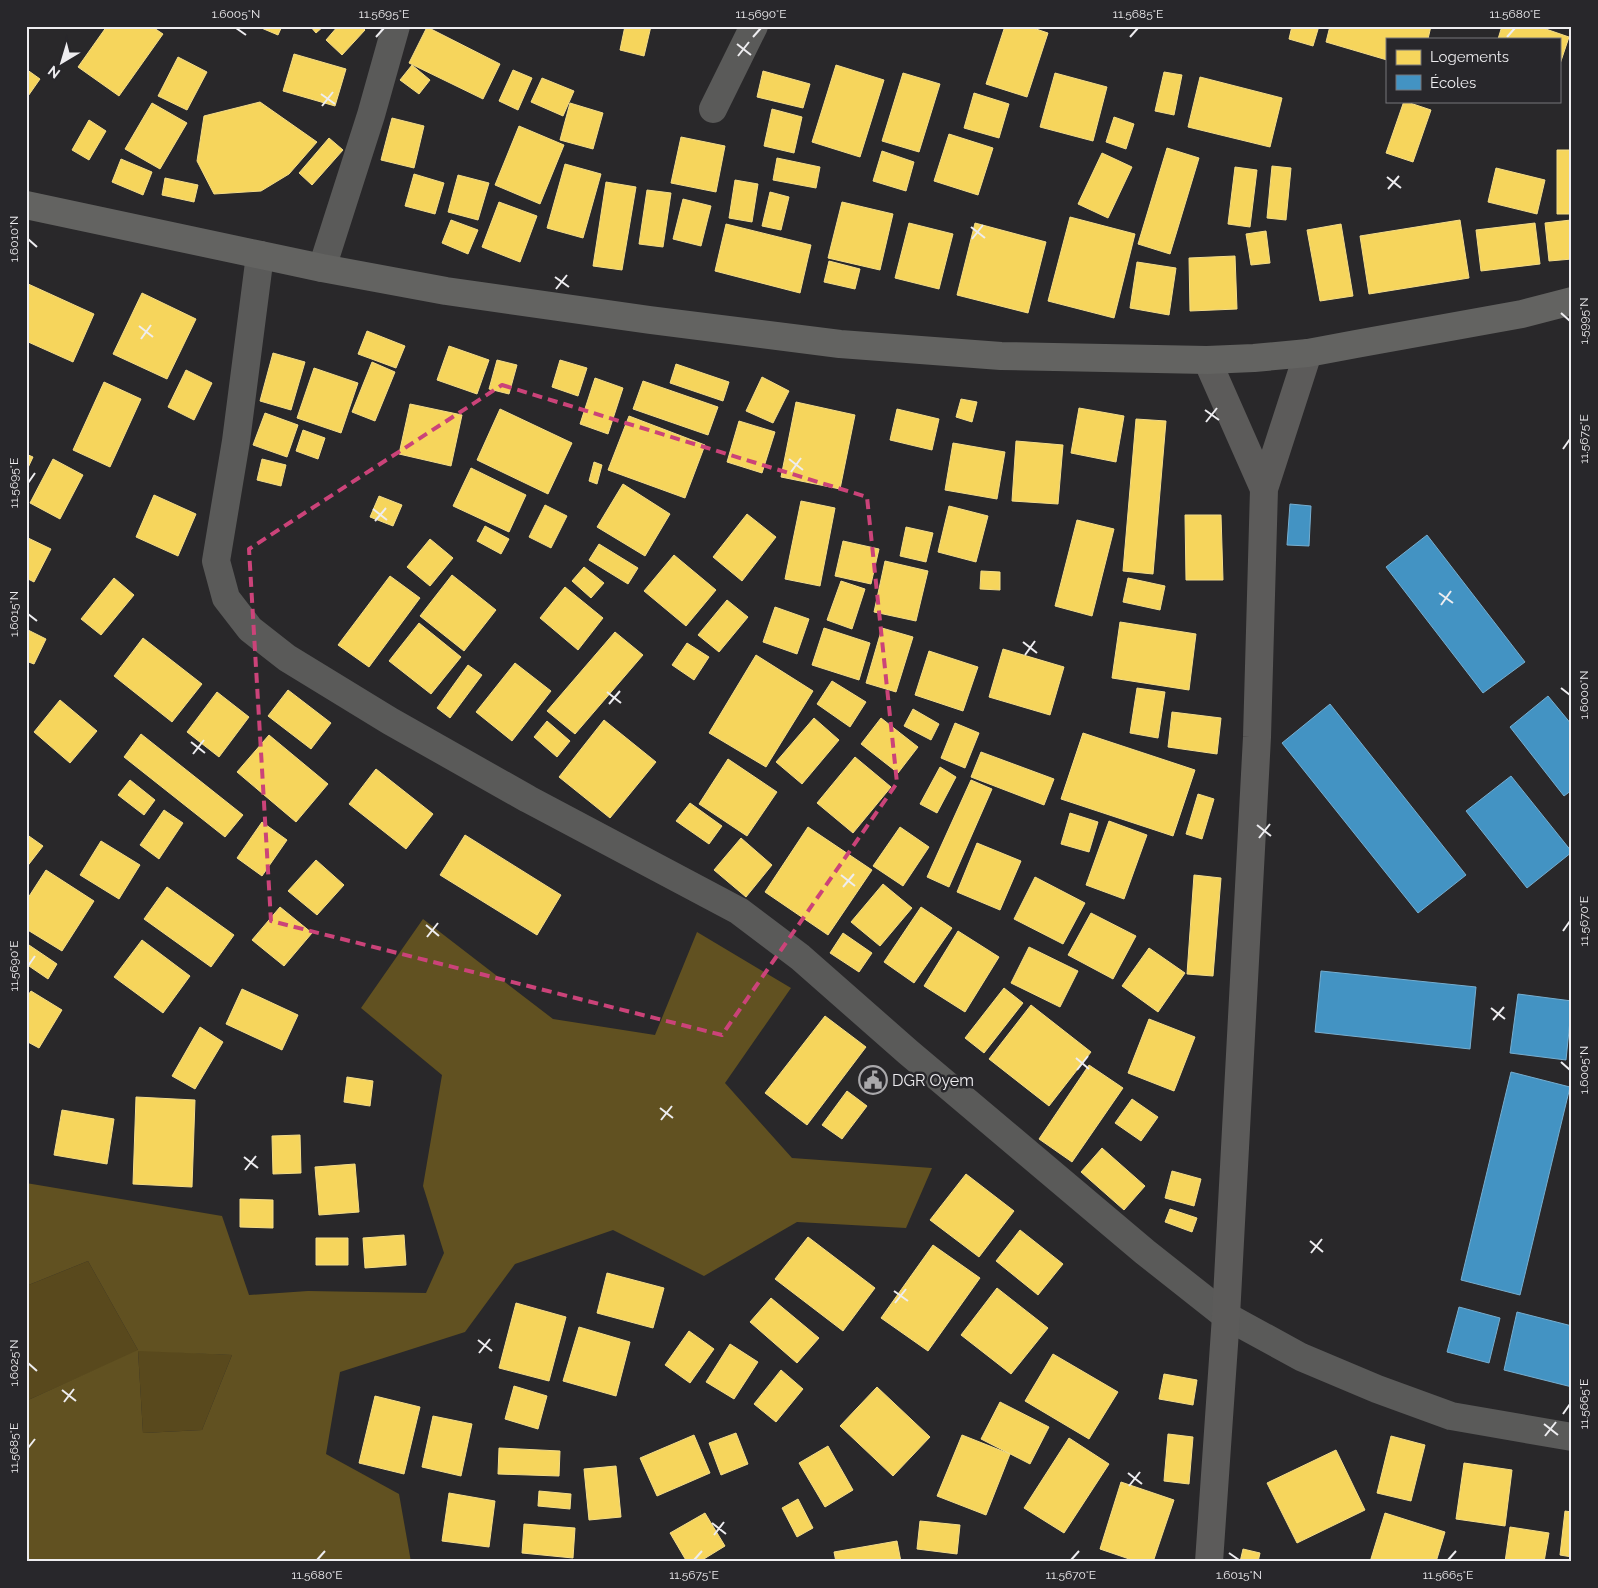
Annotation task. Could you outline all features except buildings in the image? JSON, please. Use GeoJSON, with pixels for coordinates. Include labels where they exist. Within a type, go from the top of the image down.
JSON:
{"type":"FeatureCollection","features":[{"type":"Feature","properties":{"kind":"main road"},"geometry":{"type":"LineString","coordinates":[[26,205],[322,268],[456,292],[650,320],[840,344],[1001,356],[1208,360],[1308,352],[1522,314],[1572,302]]}},
{"type":"Feature","properties":{"kind":"street"},"geometry":{"type":"LineString","coordinates":[[322,268],[371,114],[396,26]]}},
{"type":"Feature","properties":{"kind":"street"},"geometry":{"type":"LineString","coordinates":[[713,109],[754,26]]}},
{"type":"Feature","properties":{"kind":"street"},"geometry":{"type":"LineString","coordinates":[[260,255],[236,441],[216,561],[226,598],[250,629],[287,658],[390,720],[528,798],[740,911],[800,957],[1145,1252],[1226,1316],[1301,1357],[1377,1389],[1451,1416],[1572,1437]]}},
{"type":"Feature","properties":{"kind":"street"},"geometry":{"type":"LineString","coordinates":[[1208,1562],[1226,1316],[1257,738],[1264,489],[1308,352]]}},
{"type":"Feature","properties":{"kind":"street"},"geometry":{"type":"LineString","coordinates":[[1208,360],[1264,489]]}},
{"type":"Feature","properties":{"kind":"highlighted area"},"geometry":{"type":"Polygon","coordinates":[[[502,385],[867,497],[897,783],[722,1035],[271,921],[249,549],[502,385]]]}},
{"type":"Feature","properties":{"kind":"shaded area"},"geometry":{"type":"Polygon","coordinates":[[[423,919],[553,1019],[655,1035],[697,932],[791,988],[725,1083],[792,1158],[932,1168],[906,1228],[797,1222],[704,1276],[613,1230],[515,1264],[465,1332],[340,1372],[326,1454],[399,1494],[411,1562],[26,1562],[26,1401],[138,1350],[88,1261],[26,1286],[26,1183],[222,1216],[249,1295],[308,1291],[426,1293],[444,1253],[423,1186],[442,1075],[361,1008],[423,919]],[[138,1351],[143,1433],[202,1430],[232,1355],[138,1351]]]}},
{"type":"Feature","properties":{"kind":"shaded area"},"geometry":{"type":"Polygon","coordinates":[[[88,1261],[138,1350],[232,1355],[202,1430],[143,1433],[138,1351],[26,1401],[26,1286],[88,1261]]]}},
{"type":"Feature","properties":{"kind":"place","name":"DGR Oyem"},"geometry":{"type":"Point","coordinates":[873,1080]}}]}
